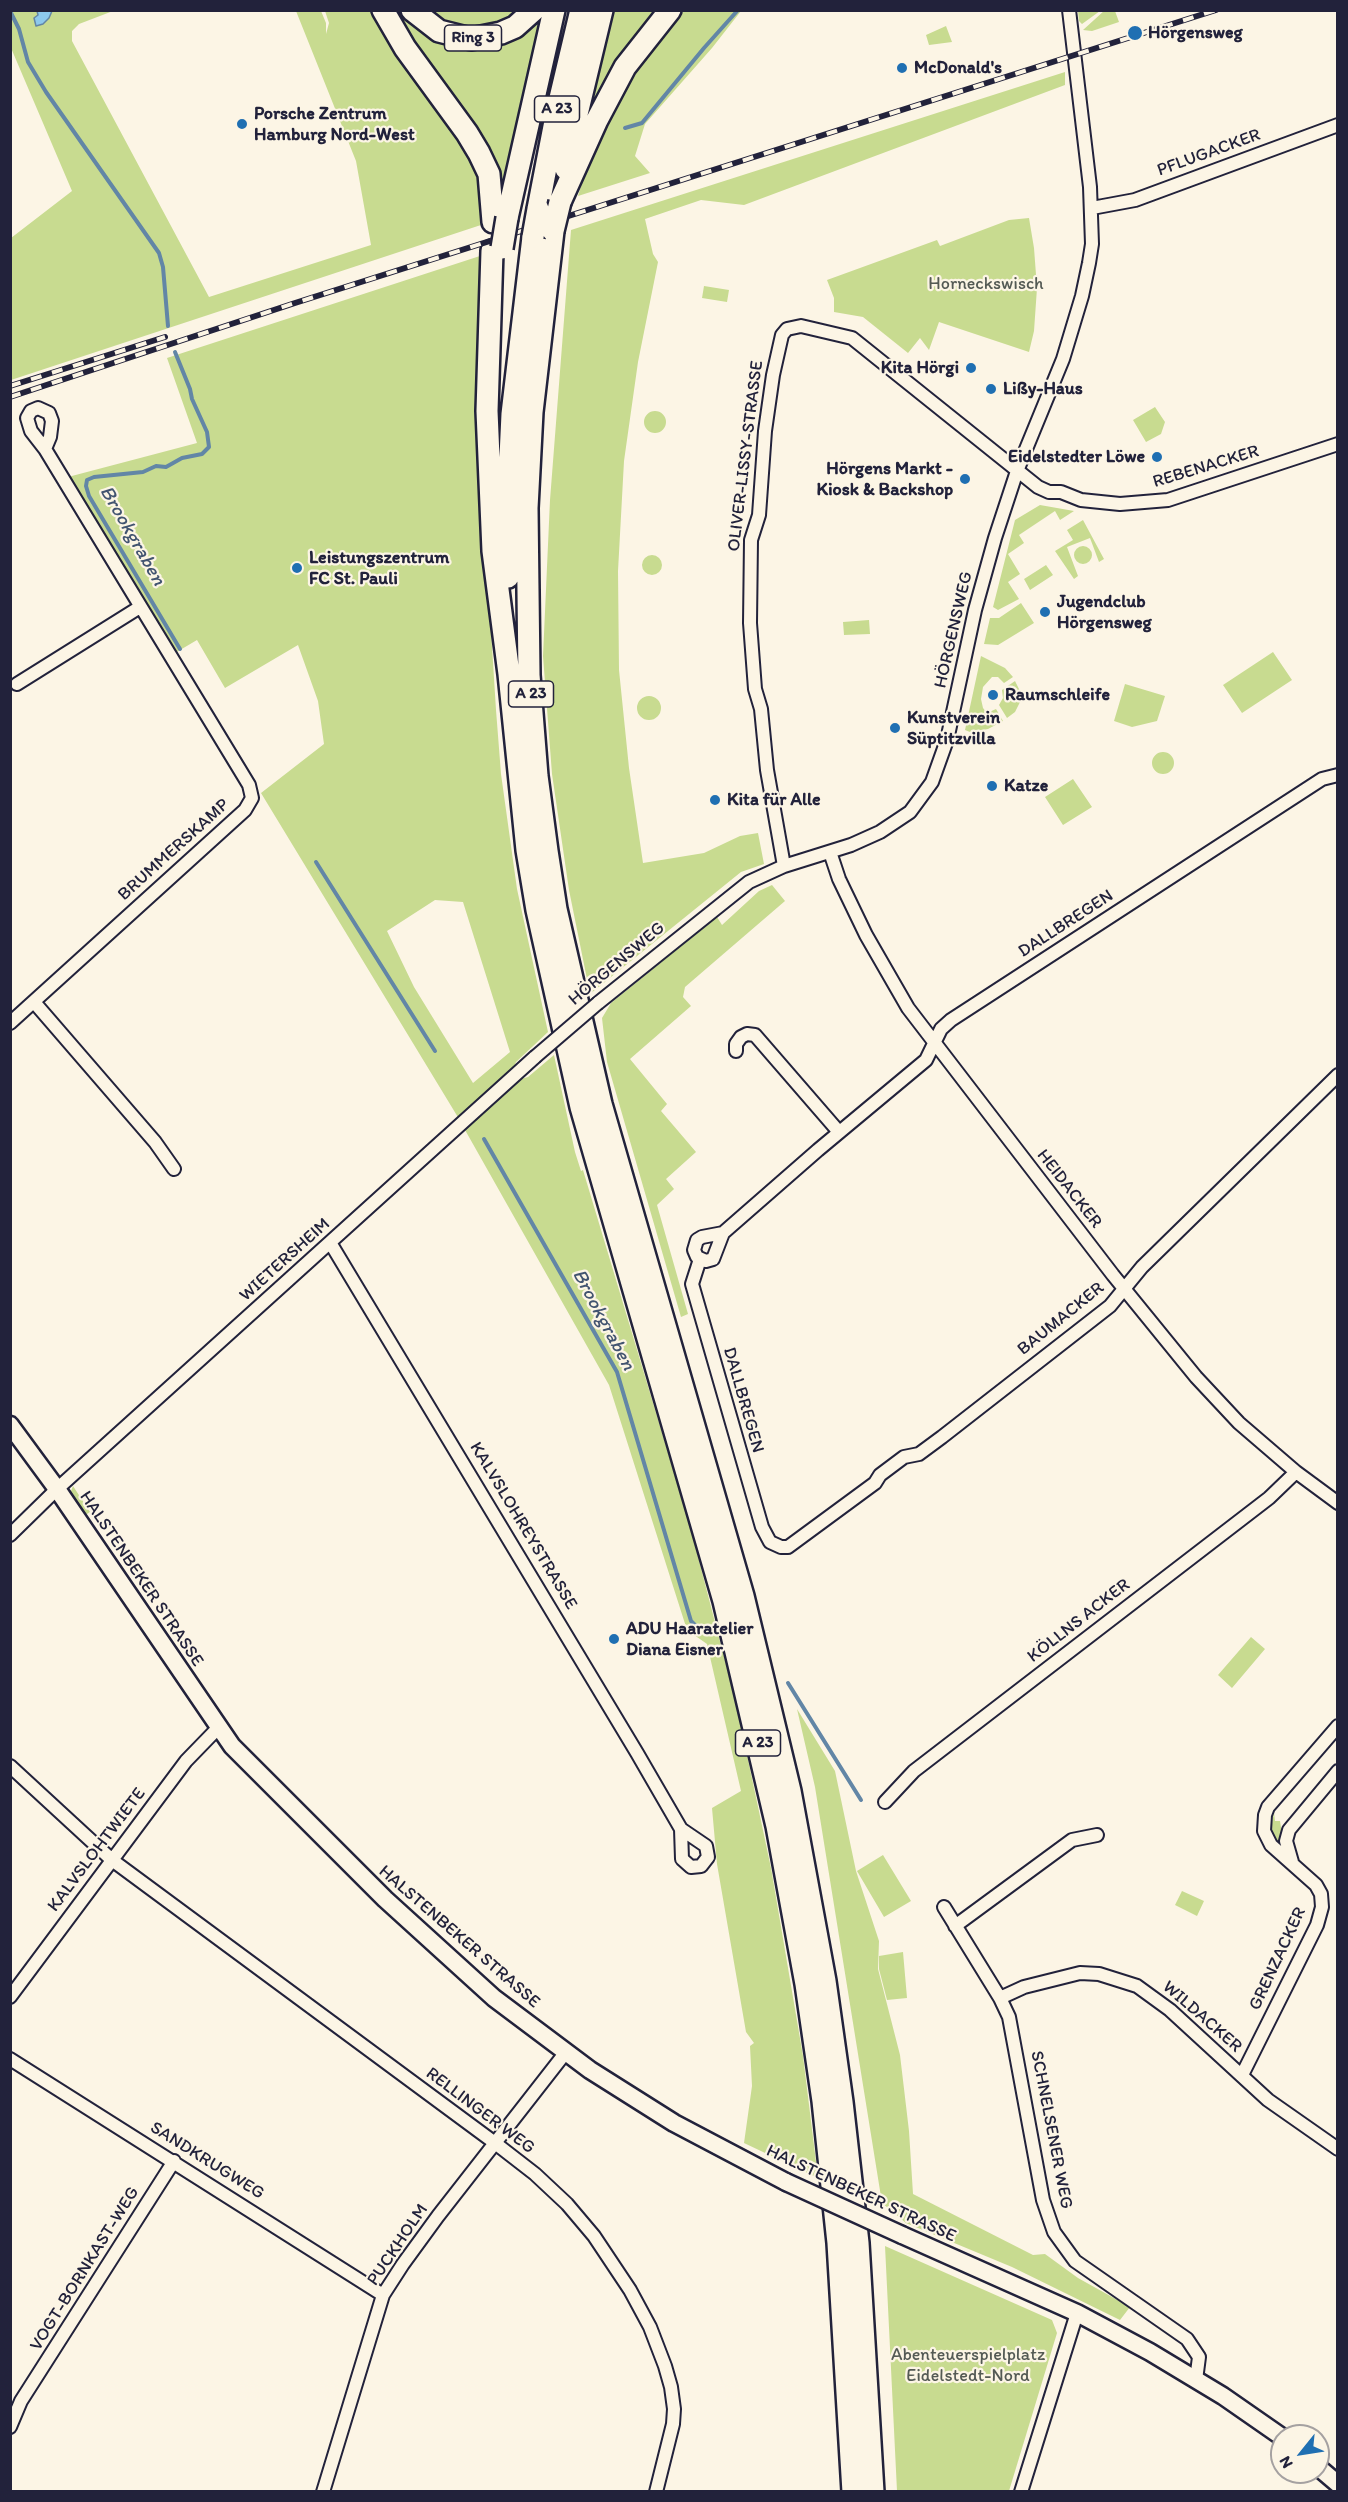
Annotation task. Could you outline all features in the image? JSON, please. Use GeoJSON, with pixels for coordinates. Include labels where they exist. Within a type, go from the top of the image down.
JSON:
{"type":"FeatureCollection","features":[{"type":"Feature","properties":{"kind":"highway"},"geometry":{"type":"LineString","coordinates":[[383,10],[405,48],[467,132],[479,153],[489,174],[500,220]]}},
{"type":"Feature","properties":{"kind":"highway","name":"Ring 3"},"geometry":{"type":"LineString","coordinates":[[412,10],[439,31],[471,39],[501,33],[515,27],[534,10]]}},
{"type":"Feature","properties":{"kind":"highway"},"geometry":{"type":"LineString","coordinates":[[509,674],[493,550],[487,411],[488,344],[500,220],[554,10]]}},
{"type":"Feature","properties":{"kind":"highway","name":"A 23"},"geometry":{"type":"LineString","coordinates":[[581,10],[557,111],[538,209],[543,234],[527,508],[529,675],[537,776],[556,909],[601,1104],[737,1573],[790,1791],[823,1970],[842,2102],[859,2254],[873,2492]]}},
{"type":"Feature","properties":{"kind":"highway","name":"A 23"},"geometry":{"type":"LineString","coordinates":[[602,10],[577,114],[560,202],[543,234],[512,414],[507,522],[509,674],[527,850],[559,1014],[586,1127],[724,1601],[768,1785],[788,1884],[806,1984],[823,2101],[840,2265],[853,2492]]}},
{"type":"Feature","properties":{"kind":"highway"},"geometry":{"type":"LineString","coordinates":[[560,202],[597,120],[625,67],[670,10]]}},
{"type":"Feature","properties":{"kind":"street","name":"HÖRGENSWEG"},"geometry":{"type":"LineString","coordinates":[[535,1057],[598,1003],[749,882],[784,866],[868,838],[894,824],[923,797],[932,782],[947,740],[975,610],[1017,471],[1063,359],[1082,296],[1092,244],[1092,208],[1087,151],[1069,10]]}},
{"type":"Feature","properties":{"kind":"street","name":"PFLUGACKER"},"geometry":{"type":"LineString","coordinates":[[1092,208],[1145,196],[1338,125]]}},
{"type":"Feature","properties":{"kind":"street","name":"OLIVER-LISSY-STRASSE"},"geometry":{"type":"LineString","coordinates":[[784,866],[767,770],[761,708],[755,689],[750,623],[751,540],[759,515],[765,431],[782,335],[787,329],[795,326],[852,338],[1017,471]]}},
{"type":"Feature","properties":{"kind":"street","name":"REBENACKER"},"geometry":{"type":"LineString","coordinates":[[1017,471],[1038,487],[1081,500],[1120,504],[1145,503],[1188,494],[1338,444]]}},
{"type":"Feature","properties":{"kind":"street","name":"BRUMMERSKAMP"},"geometry":{"type":"LineString","coordinates":[[10,1023],[245,810],[252,798],[249,785],[45,448]]}},
{"type":"Feature","properties":{"kind":"street"},"geometry":{"type":"LineString","coordinates":[[17,684],[141,607]]}},
{"type":"Feature","properties":{"kind":"street","name":"DALLBREGEN"},"geometry":{"type":"LineString","coordinates":[[700,1259],[710,1260],[715,1256],[723,1233],[927,1059],[941,1029],[1312,785],[1322,779],[1338,775]]}},
{"type":"Feature","properties":{"kind":"street","name":"HEIDACKER"},"geometry":{"type":"LineString","coordinates":[[830,852],[839,879],[866,935],[908,1008],[1124,1289],[1203,1385],[1250,1432],[1296,1472],[1338,1503]]}},
{"type":"Feature","properties":{"kind":"street"},"geometry":{"type":"LineString","coordinates":[[34,1002],[155,1142],[174,1169]]}},
{"type":"Feature","properties":{"kind":"street"},"geometry":{"type":"LineString","coordinates":[[736,1051],[736,1044],[741,1036],[754,1035],[839,1132]]}},
{"type":"Feature","properties":{"kind":"street","name":"WIETERSHEIM"},"geometry":{"type":"LineString","coordinates":[[10,1535],[57,1489],[331,1244],[535,1057]]}},
{"type":"Feature","properties":{"kind":"street","name":"BAUMACKER"},"geometry":{"type":"LineString","coordinates":[[775,1546],[788,1546],[795,1543],[875,1482],[880,1475],[904,1456],[919,1454],[1110,1306],[1142,1267],[1338,1075]]}},
{"type":"Feature","properties":{"kind":"street","name":"DALLBREGEN"},"geometry":{"type":"LineString","coordinates":[[700,1259],[694,1250],[697,1240],[723,1233]]}},
{"type":"Feature","properties":{"kind":"street","name":"KALVSLOHREYSTRASSE"},"geometry":{"type":"LineString","coordinates":[[331,1244],[602,1693],[681,1829]]}},
{"type":"Feature","properties":{"kind":"street","name":"DALLBREGEN"},"geometry":{"type":"LineString","coordinates":[[700,1259],[692,1284],[699,1315],[762,1527],[770,1542],[775,1546]]}},
{"type":"Feature","properties":{"kind":"street","name":"HALSTENBEKER STRASSE"},"geometry":{"type":"LineString","coordinates":[[10,1425],[57,1489],[232,1746],[405,1919],[494,1998],[566,2052],[656,2113],[732,2155],[786,2182],[1073,2312]]}},
{"type":"Feature","properties":{"kind":"street","name":"KÖLLNS ACKER"},"geometry":{"type":"LineString","coordinates":[[885,1802],[914,1771],[1280,1489],[1296,1472]]}},
{"type":"Feature","properties":{"kind":"street","name":"GRENZACKER"},"geometry":{"type":"LineString","coordinates":[[1242,2075],[1321,1914],[1322,1901],[1316,1885],[1271,1845],[1264,1831],[1265,1815],[1268,1807],[1338,1726]]}},
{"type":"Feature","properties":{"kind":"street","name":"KALVSLOHTWIETE"},"geometry":{"type":"LineString","coordinates":[[10,1997],[186,1761],[218,1728]]}},
{"type":"Feature","properties":{"kind":"street","name":"RELLINGER WEG"},"geometry":{"type":"LineString","coordinates":[[10,1766],[111,1860],[495,2143],[535,2174],[567,2204],[594,2236],[620,2273],[650,2327],[668,2377],[674,2409],[668,2448],[656,2492]]}},
{"type":"Feature","properties":{"kind":"street"},"geometry":{"type":"LineString","coordinates":[[1292,1863],[1287,1848],[1287,1835],[1338,1771]]}},
{"type":"Feature","properties":{"kind":"street"},"geometry":{"type":"LineString","coordinates":[[955,1926],[1072,1840],[1097,1835]]}},
{"type":"Feature","properties":{"kind":"street"},"geometry":{"type":"LineString","coordinates":[[944,1907],[1000,1998]]}},
{"type":"Feature","properties":{"kind":"street","name":"WILDACKER"},"geometry":{"type":"LineString","coordinates":[[1000,1998],[1024,1987],[1070,1975],[1099,1974],[1118,1978],[1137,1986],[1154,1997],[1299,2124],[1338,2149]]}},
{"type":"Feature","properties":{"kind":"street","name":"SCHNELSENER WEG"},"geometry":{"type":"LineString","coordinates":[[1000,1998],[1009,2017],[1043,2200],[1054,2232],[1075,2261],[1187,2339],[1199,2357],[1196,2380]]}},
{"type":"Feature","properties":{"kind":"street","name":"PUCKHOLM"},"geometry":{"type":"LineString","coordinates":[[323,2492],[383,2295],[403,2264],[566,2052]]}},
{"type":"Feature","properties":{"kind":"street","name":"SANDKRUGWEG"},"geometry":{"type":"LineString","coordinates":[[10,2059],[383,2295]]}},
{"type":"Feature","properties":{"kind":"street","name":"VOGT-BORNKAST-WEG"},"geometry":{"type":"LineString","coordinates":[[10,2427],[21,2401],[174,2162]]}},
{"type":"Feature","properties":{"kind":"street"},"geometry":{"type":"LineString","coordinates":[[1021,2492],[1073,2312],[1196,2380],[1270,2430]]}},
{"type":"Feature","properties":{"kind":"green space"},"geometry":{"type":"Polygon","coordinates":[[[1078,10],[1100,11],[1082,24],[1079,21],[1078,10]]]}},
{"type":"Feature","properties":{"kind":"green space"},"geometry":{"type":"Polygon","coordinates":[[[1105,10],[1115,11],[1119,22],[1092,31],[1083,30],[1105,10]]]}},
{"type":"Feature","properties":{"kind":"green space"},"geometry":{"type":"Polygon","coordinates":[[[10,11],[37,11],[38,15],[49,18],[52,11],[113,11],[79,24],[72,31],[72,41],[209,297],[371,245],[356,161],[296,11],[321,11],[326,23],[326,34],[329,23],[325,11],[374,11],[449,119],[480,173],[487,223],[11,380],[11,238],[72,191],[11,48],[10,11]]]}},
{"type":"Feature","properties":{"kind":"green space"},"geometry":{"type":"Polygon","coordinates":[[[390,11],[402,11],[409,19],[433,36],[544,14],[502,203],[390,11]]]}},
{"type":"Feature","properties":{"kind":"green space"},"geometry":{"type":"Polygon","coordinates":[[[422,11],[524,11],[496,28],[459,30],[422,11]]]}},
{"type":"Feature","properties":{"kind":"green space"},"geometry":{"type":"Polygon","coordinates":[[[614,11],[659,11],[591,110],[598,74],[614,11]]]}},
{"type":"Feature","properties":{"kind":"green space"},"geometry":{"type":"Polygon","coordinates":[[[679,11],[741,11],[712,48],[645,124],[635,156],[650,173],[578,196],[610,114],[632,71],[679,11]]]}},
{"type":"Feature","properties":{"kind":"green space"},"geometry":{"type":"Polygon","coordinates":[[[946,26],[952,42],[929,45],[926,35],[946,26]]]}},
{"type":"Feature","properties":{"kind":"green space"},"geometry":{"type":"Polygon","coordinates":[[[1065,72],[1065,85],[744,205],[701,200],[645,219],[653,254],[658,262],[638,362],[624,461],[618,571],[619,670],[629,768],[643,863],[704,853],[740,836],[758,833],[764,864],[741,872],[590,994],[569,890],[552,774],[543,656],[550,500],[571,230],[1065,72]]]}},
{"type":"Feature","properties":{"kind":"green space","name":"Horneckswisch"},"geometry":{"type":"Polygon","coordinates":[[[1029,218],[1037,288],[1034,331],[1029,352],[939,322],[929,350],[920,338],[908,353],[863,317],[834,312],[834,298],[827,280],[937,240],[940,246],[1009,220],[1029,218]]]}},
{"type":"Feature","properties":{"kind":"green space"},"geometry":{"type":"Polygon","coordinates":[[[483,255],[487,567],[501,774],[517,889],[548,1032],[516,1062],[510,1076],[514,1081],[528,1077],[554,1055],[575,1152],[581,1171],[583,1170],[690,1526],[736,1703],[771,1868],[803,2056],[818,2178],[744,2143],[752,2086],[750,2046],[754,2043],[746,2032],[717,1864],[712,1808],[741,1791],[707,1644],[687,1630],[609,1385],[456,1114],[261,793],[324,744],[318,701],[298,645],[225,688],[197,640],[175,653],[68,477],[197,443],[167,358],[483,255]],[[435,900],[387,931],[414,987],[473,1083],[510,1052],[463,902],[435,900]]]}},
{"type":"Feature","properties":{"kind":"green space"},"geometry":{"type":"Polygon","coordinates":[[[704,286],[729,290],[727,302],[702,298],[704,286]]]}},
{"type":"Feature","properties":{"kind":"green space"},"geometry":{"type":"Polygon","coordinates":[[[1155,407],[1165,422],[1161,434],[1146,442],[1133,420],[1155,407]]]}},
{"type":"Feature","properties":{"kind":"green space"},"geometry":{"type":"Polygon","coordinates":[[[655,411],[663,414],[666,422],[663,430],[655,433],[647,430],[644,422],[647,414],[655,411]]]}},
{"type":"Feature","properties":{"kind":"green space"},"geometry":{"type":"Polygon","coordinates":[[[1040,505],[1074,511],[1060,520],[1055,511],[1019,535],[1024,543],[1008,554],[1020,574],[1008,582],[1019,599],[998,610],[993,607],[1015,520],[1040,505]]]}},
{"type":"Feature","properties":{"kind":"green space"},"geometry":{"type":"Polygon","coordinates":[[[1083,520],[1104,559],[1099,562],[1090,538],[1067,547],[1078,576],[1074,579],[1055,551],[1073,540],[1067,530],[1083,520]]]}},
{"type":"Feature","properties":{"kind":"green space"},"geometry":{"type":"Polygon","coordinates":[[[1083,546],[1089,549],[1092,555],[1089,561],[1083,564],[1077,561],[1074,555],[1077,549],[1083,546]]]}},
{"type":"Feature","properties":{"kind":"green space"},"geometry":{"type":"Polygon","coordinates":[[[652,555],[659,558],[662,565],[659,572],[652,575],[645,572],[642,565],[645,558],[652,555]]]}},
{"type":"Feature","properties":{"kind":"green space"},"geometry":{"type":"Polygon","coordinates":[[[1046,565],[1053,575],[1030,590],[1024,579],[1046,565]]]}},
{"type":"Feature","properties":{"kind":"green space"},"geometry":{"type":"Polygon","coordinates":[[[1021,603],[1034,623],[998,645],[984,644],[990,618],[999,618],[1021,603]]]}},
{"type":"Feature","properties":{"kind":"green space"},"geometry":{"type":"Polygon","coordinates":[[[869,620],[870,634],[844,635],[843,622],[869,620]]]}},
{"type":"Feature","properties":{"kind":"green space"},"geometry":{"type":"Polygon","coordinates":[[[1273,652],[1292,680],[1242,713],[1223,685],[1273,652]]]}},
{"type":"Feature","properties":{"kind":"green space"},"geometry":{"type":"Polygon","coordinates":[[[981,656],[1005,668],[1013,677],[1004,683],[998,677],[992,677],[983,687],[981,699],[983,708],[987,713],[996,709],[1003,721],[988,729],[970,732],[965,730],[981,656]]]}},
{"type":"Feature","properties":{"kind":"green space"},"geometry":{"type":"Polygon","coordinates":[[[1015,681],[1020,691],[1020,702],[1015,712],[1007,718],[999,705],[1003,698],[1002,690],[1015,681]]]}},
{"type":"Feature","properties":{"kind":"green space"},"geometry":{"type":"Polygon","coordinates":[[[1125,684],[1165,696],[1157,721],[1132,727],[1114,721],[1125,684]]]}},
{"type":"Feature","properties":{"kind":"green space"},"geometry":{"type":"Polygon","coordinates":[[[649,696],[658,699],[661,708],[658,717],[649,720],[640,717],[637,708],[640,699],[649,696]]]}},
{"type":"Feature","properties":{"kind":"green space"},"geometry":{"type":"Polygon","coordinates":[[[1163,752],[1171,755],[1174,763],[1171,771],[1163,774],[1155,771],[1152,763],[1155,755],[1163,752]]]}},
{"type":"Feature","properties":{"kind":"green space"},"geometry":{"type":"Polygon","coordinates":[[[1073,779],[1092,807],[1063,825],[1045,797],[1073,779]]]}},
{"type":"Feature","properties":{"kind":"green space"},"geometry":{"type":"Polygon","coordinates":[[[772,885],[785,901],[685,987],[683,997],[691,1006],[630,1059],[667,1104],[661,1111],[696,1152],[666,1179],[674,1189],[657,1205],[688,1314],[681,1317],[607,1062],[602,1018],[611,1003],[717,917],[722,925],[759,891],[772,885]]]}},
{"type":"Feature","properties":{"kind":"green space"},"geometry":{"type":"Polygon","coordinates":[[[73,1486],[90,1512],[84,1516],[69,1496],[73,1486]]]}},
{"type":"Feature","properties":{"kind":"green space"},"geometry":{"type":"Polygon","coordinates":[[[1251,1637],[1265,1649],[1232,1688],[1218,1675],[1251,1637]]]}},
{"type":"Feature","properties":{"kind":"green space"},"geometry":{"type":"Polygon","coordinates":[[[797,1709],[835,1771],[856,1871],[879,1941],[878,1969],[900,2055],[909,2131],[913,2194],[1033,2255],[1045,2254],[1078,2278],[1130,2307],[1120,2320],[1012,2267],[906,2223],[882,2203],[815,1787],[797,1709]]]}},
{"type":"Feature","properties":{"kind":"green space"},"geometry":{"type":"Polygon","coordinates":[[[1274,1812],[1275,1821],[1280,1821],[1282,1834],[1281,1844],[1278,1846],[1271,1829],[1274,1812]]]}},
{"type":"Feature","properties":{"kind":"green space"},"geometry":{"type":"Polygon","coordinates":[[[883,1855],[911,1901],[884,1917],[857,1871],[883,1855]]]}},
{"type":"Feature","properties":{"kind":"green space"},"geometry":{"type":"Polygon","coordinates":[[[1182,1891],[1204,1901],[1197,1916],[1175,1905],[1182,1891]]]}},
{"type":"Feature","properties":{"kind":"green space"},"geometry":{"type":"Polygon","coordinates":[[[903,1952],[907,1998],[887,2000],[879,1969],[879,1956],[903,1952]]]}},
{"type":"Feature","properties":{"kind":"green space","name":"Abenteuerspielplatz Eidelstedt-Nord"},"geometry":{"type":"Polygon","coordinates":[[[885,2246],[1052,2320],[1057,2333],[1009,2491],[897,2491],[885,2246]]]}},
{"type":"Feature","properties":{"kind":"water"},"geometry":{"type":"Polygon","coordinates":[[[37,11],[52,11],[43,24],[36,26],[34,18],[38,15],[37,11]]]}},
{"type":"Feature","properties":{"kind":"waterway"},"geometry":{"type":"LineString","coordinates":[[625,128],[642,123],[738,10]]}},
{"type":"Feature","properties":{"kind":"waterway","name":"Brookgraben"},"geometry":{"type":"LineString","coordinates":[[10,11],[19,29],[28,62],[46,92],[159,253],[163,267],[168,326]]}},
{"type":"Feature","properties":{"kind":"waterway","name":"Brookgraben"},"geometry":{"type":"LineString","coordinates":[[175,352],[207,432],[209,447],[202,454],[182,458],[166,467],[156,466],[143,472],[94,477],[87,480],[86,486],[89,496],[180,649]]}},
{"type":"Feature","properties":{"kind":"waterway","name":"Brookgraben"},"geometry":{"type":"LineString","coordinates":[[316,862],[435,1051]]}},
{"type":"Feature","properties":{"kind":"waterway","name":"Brookgraben"},"geometry":{"type":"LineString","coordinates":[[484,1139],[617,1372],[691,1621],[700,1630]]}},
{"type":"Feature","properties":{"kind":"waterway","name":"Brookgraben"},"geometry":{"type":"LineString","coordinates":[[788,1683],[861,1800]]}},
{"type":"Feature","properties":{"kind":"railway"},"geometry":{"type":"LineString","coordinates":[[10,397],[295,303],[1216,10]]}},
{"type":"Feature","properties":{"kind":"railway"},"geometry":{"type":"LineString","coordinates":[[10,386],[165,337]]}},
{"type":"Feature","properties":{"kind":"place","name":"Hörgensweg"},"geometry":{"type":"Point","coordinates":[1135,33]}},
{"type":"Feature","properties":{"kind":"place","name":"McDonald's"},"geometry":{"type":"Point","coordinates":[902,68]}},
{"type":"Feature","properties":{"kind":"place","name":"Porsche Zentrum Hamburg Nord-West"},"geometry":{"type":"Point","coordinates":[242,124]}},
{"type":"Feature","properties":{"kind":"place","name":"Kita Hörgi"},"geometry":{"type":"Point","coordinates":[971,368]}},
{"type":"Feature","properties":{"kind":"place","name":"Lißy-Haus"},"geometry":{"type":"Point","coordinates":[991,389]}},
{"type":"Feature","properties":{"kind":"place","name":"Eidelstedter Löwe"},"geometry":{"type":"Point","coordinates":[1157,457]}},
{"type":"Feature","properties":{"kind":"place","name":"Hörgens Markt - Kiosk & Backshop"},"geometry":{"type":"Point","coordinates":[965,479]}},
{"type":"Feature","properties":{"kind":"place","name":"Leistungszentrum FC St. Pauli"},"geometry":{"type":"Point","coordinates":[297,568]}},
{"type":"Feature","properties":{"kind":"place","name":"Jugendclub Hörgensweg"},"geometry":{"type":"Point","coordinates":[1045,612]}},
{"type":"Feature","properties":{"kind":"place","name":"Raumschleife"},"geometry":{"type":"Point","coordinates":[993,695]}},
{"type":"Feature","properties":{"kind":"place","name":"Kunstverein Süptitzvilla"},"geometry":{"type":"Point","coordinates":[895,728]}},
{"type":"Feature","properties":{"kind":"place","name":"Katze"},"geometry":{"type":"Point","coordinates":[992,786]}},
{"type":"Feature","properties":{"kind":"place","name":"Kita für Alle"},"geometry":{"type":"Point","coordinates":[715,800]}},
{"type":"Feature","properties":{"kind":"place","name":"ADU Haaratelier Diana Eisner"},"geometry":{"type":"Point","coordinates":[614,1639]}}]}
